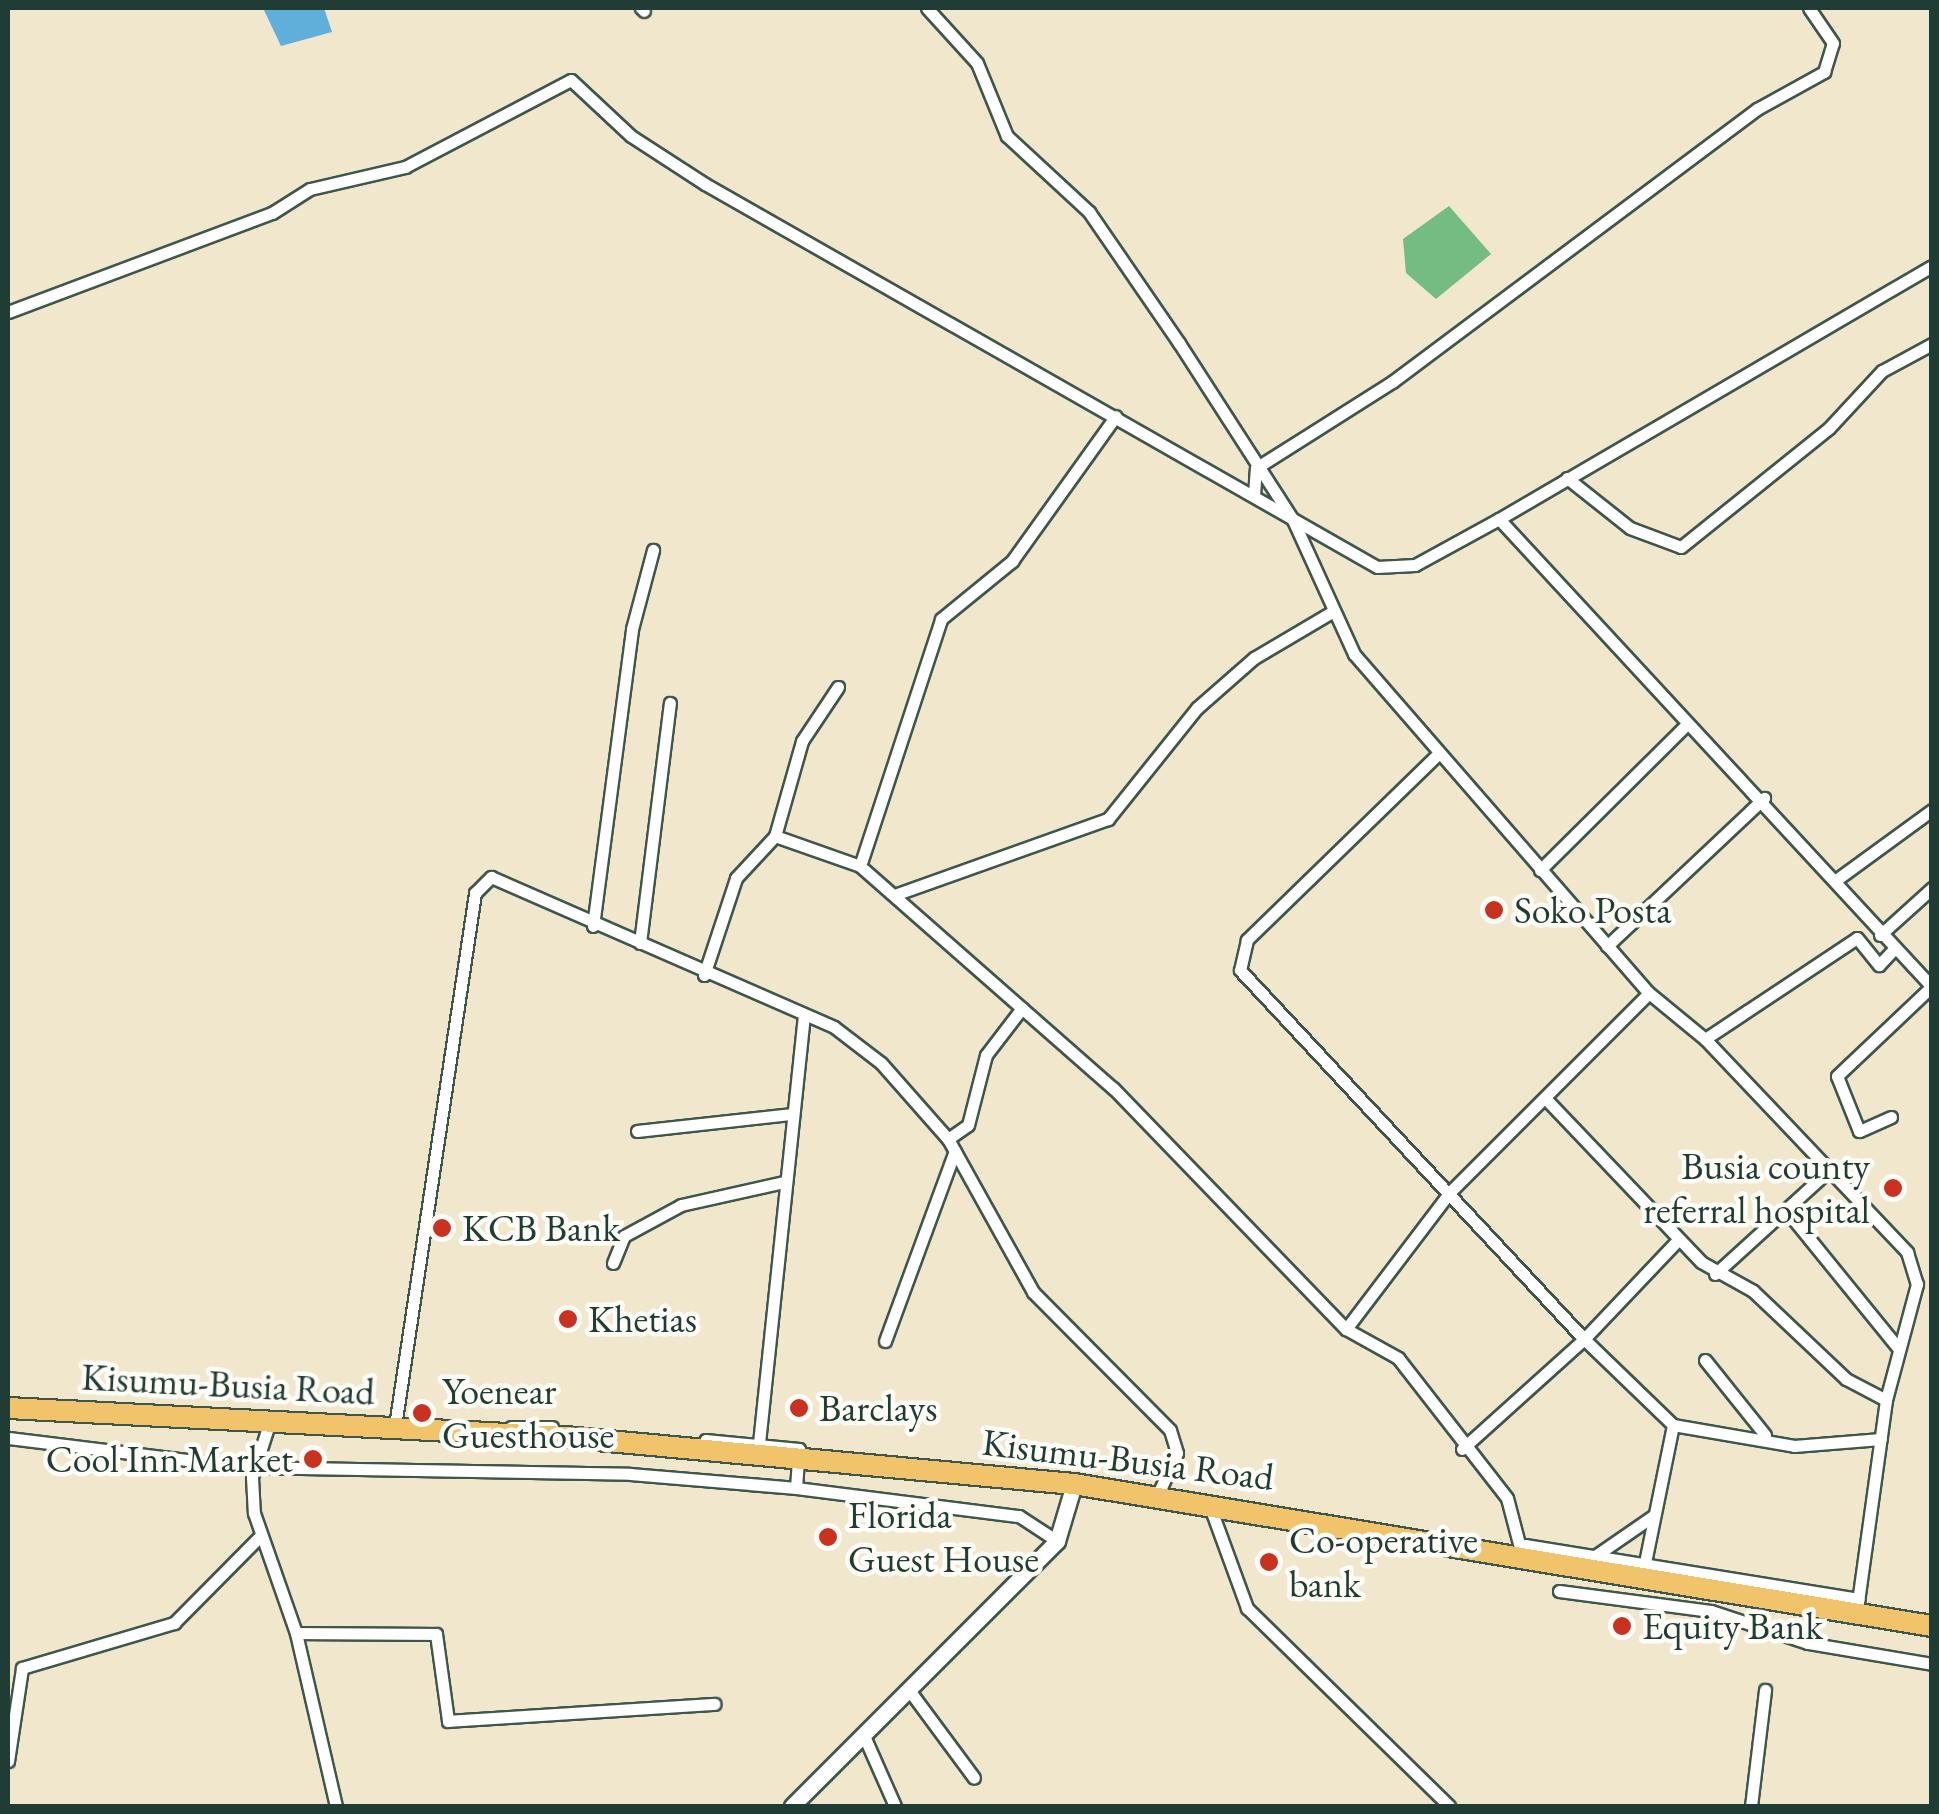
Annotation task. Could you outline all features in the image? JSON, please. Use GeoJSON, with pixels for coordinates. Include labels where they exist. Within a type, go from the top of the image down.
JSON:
{"type":"FeatureCollection","features":[{"type":"Feature","properties":{"kind":"highway","name":"Kisumu-Busia Road"},"geometry":{"type":"LineString","coordinates":[[8,1408],[269,1424],[395,1426],[1074,1484],[1208,1500],[1643,1570],[1858,1607],[1932,1626]]}},
{"type":"Feature","properties":{"kind":"street"},"geometry":{"type":"LineString","coordinates":[[927,8],[977,63],[1008,136],[1118,251],[1293,520],[1330,613],[1438,754],[1649,994],[1705,1039],[1915,1268],[1886,1400],[1858,1607]]}},
{"type":"Feature","properties":{"kind":"street"},"geometry":{"type":"LineString","coordinates":[[1256,468],[1392,382],[1757,109],[1824,72],[1833,43],[1809,8]]}},
{"type":"Feature","properties":{"kind":"street"},"geometry":{"type":"LineString","coordinates":[[8,312],[272,212],[310,189],[405,168],[570,80],[631,136],[705,184],[1293,520],[1395,568],[1444,553],[1932,266]]}},
{"type":"Feature","properties":{"kind":"street"},"geometry":{"type":"LineString","coordinates":[[1567,478],[1630,528],[1681,548],[1829,428],[1882,371],[1932,344]]}},
{"type":"Feature","properties":{"kind":"street"},"geometry":{"type":"LineString","coordinates":[[860,866],[941,619],[1012,560],[1116,416]]}},
{"type":"Feature","properties":{"kind":"street"},"geometry":{"type":"LineString","coordinates":[[1254,496],[1256,468]]}},
{"type":"Feature","properties":{"kind":"street"},"geometry":{"type":"LineString","coordinates":[[1499,519],[1686,725],[1764,798],[1880,935],[1931,987],[1837,1076],[1859,1131],[1891,1118]]}},
{"type":"Feature","properties":{"kind":"street"},"geometry":{"type":"LineString","coordinates":[[593,926],[632,630],[653,550]]}},
{"type":"Feature","properties":{"kind":"street"},"geometry":{"type":"LineString","coordinates":[[897,894],[1108,819],[1197,708],[1254,658],[1330,613]]}},
{"type":"Feature","properties":{"kind":"street"},"geometry":{"type":"LineString","coordinates":[[704,975],[736,878],[775,836],[802,741],[838,687]]}},
{"type":"Feature","properties":{"kind":"street"},"geometry":{"type":"LineString","coordinates":[[640,943],[670,703]]}},
{"type":"Feature","properties":{"kind":"street"},"geometry":{"type":"LineString","coordinates":[[1540,870],[1686,725]]}},
{"type":"Feature","properties":{"kind":"street"},"geometry":{"type":"LineString","coordinates":[[1438,754],[1238,957],[1251,988],[1450,1192],[1502,1261],[1673,1425],[1765,1435],[1794,1446],[1881,1439]]}},
{"type":"Feature","properties":{"kind":"street"},"geometry":{"type":"LineString","coordinates":[[1607,946],[1764,798]]}},
{"type":"Feature","properties":{"kind":"street"},"geometry":{"type":"LineString","coordinates":[[1836,880],[1932,810]]}},
{"type":"Feature","properties":{"kind":"street"},"geometry":{"type":"LineString","coordinates":[[775,836],[860,866],[897,894],[1113,1088],[1346,1329],[1398,1358],[1462,1448],[1507,1498],[1524,1550],[1596,1556],[1643,1570],[1673,1425]]}},
{"type":"Feature","properties":{"kind":"street"},"geometry":{"type":"LineString","coordinates":[[395,1426],[480,879],[640,943],[704,975],[804,1016],[880,1062],[951,1145],[1033,1292],[1170,1430],[1176,1453],[1158,1494]]}},
{"type":"Feature","properties":{"kind":"street"},"geometry":{"type":"LineString","coordinates":[[1880,935],[1932,888]]}},
{"type":"Feature","properties":{"kind":"street"},"geometry":{"type":"LineString","coordinates":[[1705,1039],[1857,938],[1879,966],[1895,948]]}},
{"type":"Feature","properties":{"kind":"street"},"geometry":{"type":"LineString","coordinates":[[1346,1329],[1450,1192],[1649,994]]}},
{"type":"Feature","properties":{"kind":"street"},"geometry":{"type":"LineString","coordinates":[[886,1341],[951,1145],[968,1125],[986,1055],[1022,1008]]}},
{"type":"Feature","properties":{"kind":"street"},"geometry":{"type":"LineString","coordinates":[[759,1443],[790,1114],[804,1016]]}},
{"type":"Feature","properties":{"kind":"street"},"geometry":{"type":"LineString","coordinates":[[1545,1098],[1715,1274],[1753,1290],[1846,1378],[1886,1400]]}},
{"type":"Feature","properties":{"kind":"street"},"geometry":{"type":"LineString","coordinates":[[637,1131],[790,1114]]}},
{"type":"Feature","properties":{"kind":"street"},"geometry":{"type":"LineString","coordinates":[[1715,1274],[1828,1172]]}},
{"type":"Feature","properties":{"kind":"street"},"geometry":{"type":"LineString","coordinates":[[612,1263],[624,1236],[681,1205],[784,1182]]}},
{"type":"Feature","properties":{"kind":"street"},"geometry":{"type":"LineString","coordinates":[[1786,1210],[1899,1349]]}},
{"type":"Feature","properties":{"kind":"street"},"geometry":{"type":"LineString","coordinates":[[1462,1448],[1584,1339],[1678,1240]]}},
{"type":"Feature","properties":{"kind":"street"},"geometry":{"type":"LineString","coordinates":[[1705,1360],[1765,1435]]}},
{"type":"Feature","properties":{"kind":"street"},"geometry":{"type":"LineString","coordinates":[[269,1424],[253,1467],[254,1513],[296,1632],[336,1806]]}},
{"type":"Feature","properties":{"kind":"street"},"geometry":{"type":"LineString","coordinates":[[507,1435],[524,1424],[799,1449],[796,1488]]}},
{"type":"Feature","properties":{"kind":"street"},"geometry":{"type":"LineString","coordinates":[[8,1438],[253,1467],[630,1474],[796,1488],[1018,1516],[1057,1541]]}},
{"type":"Feature","properties":{"kind":"street"},"geometry":{"type":"LineString","coordinates":[[793,1806],[910,1690],[948,1641],[1057,1541],[1074,1484]]}},
{"type":"Feature","properties":{"kind":"street"},"geometry":{"type":"LineString","coordinates":[[1208,1500],[1247,1608],[1449,1806]]}},
{"type":"Feature","properties":{"kind":"street"},"geometry":{"type":"LineString","coordinates":[[1596,1556],[1654,1515]]}},
{"type":"Feature","properties":{"kind":"street"},"geometry":{"type":"LineString","coordinates":[[8,1761],[22,1668],[174,1623],[258,1538]]}},
{"type":"Feature","properties":{"kind":"street"},"geometry":{"type":"LineString","coordinates":[[1559,1591],[1711,1612],[1808,1644],[1932,1664]]}},
{"type":"Feature","properties":{"kind":"street"},"geometry":{"type":"LineString","coordinates":[[296,1632],[436,1634],[448,1721],[714,1704]]}},
{"type":"Feature","properties":{"kind":"street"},"geometry":{"type":"LineString","coordinates":[[910,1690],[974,1778]]}},
{"type":"Feature","properties":{"kind":"street"},"geometry":{"type":"LineString","coordinates":[[1751,1806],[1765,1690]]}},
{"type":"Feature","properties":{"kind":"street"},"geometry":{"type":"LineString","coordinates":[[864,1736],[895,1806]]}},
{"type":"Feature","properties":{"kind":"green space"},"geometry":{"type":"Polygon","coordinates":[[[1449,206],[1491,254],[1436,299],[1406,273],[1403,239],[1449,206]]]}},
{"type":"Feature","properties":{"kind":"water"},"geometry":{"type":"Polygon","coordinates":[[[263,8],[324,8],[332,32],[281,46],[263,8]]]}},
{"type":"Feature","properties":{"kind":"place","name":"Soko Posta"},"geometry":{"type":"Point","coordinates":[1494,910]}},
{"type":"Feature","properties":{"kind":"place","name":"Busia county referral hospital"},"geometry":{"type":"Point","coordinates":[1893,1188]}},
{"type":"Feature","properties":{"kind":"place","name":"KCB Bank"},"geometry":{"type":"Point","coordinates":[442,1228]}},
{"type":"Feature","properties":{"kind":"place","name":"Khetias"},"geometry":{"type":"Point","coordinates":[568,1319]}},
{"type":"Feature","properties":{"kind":"place","name":"Barclays"},"geometry":{"type":"Point","coordinates":[799,1408]}},
{"type":"Feature","properties":{"kind":"place","name":"Yoenear Guesthouse"},"geometry":{"type":"Point","coordinates":[422,1413]}},
{"type":"Feature","properties":{"kind":"place","name":"Cool Inn Market"},"geometry":{"type":"Point","coordinates":[313,1459]}},
{"type":"Feature","properties":{"kind":"place","name":"Florida Guest House"},"geometry":{"type":"Point","coordinates":[828,1537]}},
{"type":"Feature","properties":{"kind":"place","name":"Co-operative bank"},"geometry":{"type":"Point","coordinates":[1269,1562]}},
{"type":"Feature","properties":{"kind":"place","name":"Equity Bank"},"geometry":{"type":"Point","coordinates":[1622,1626]}}]}
